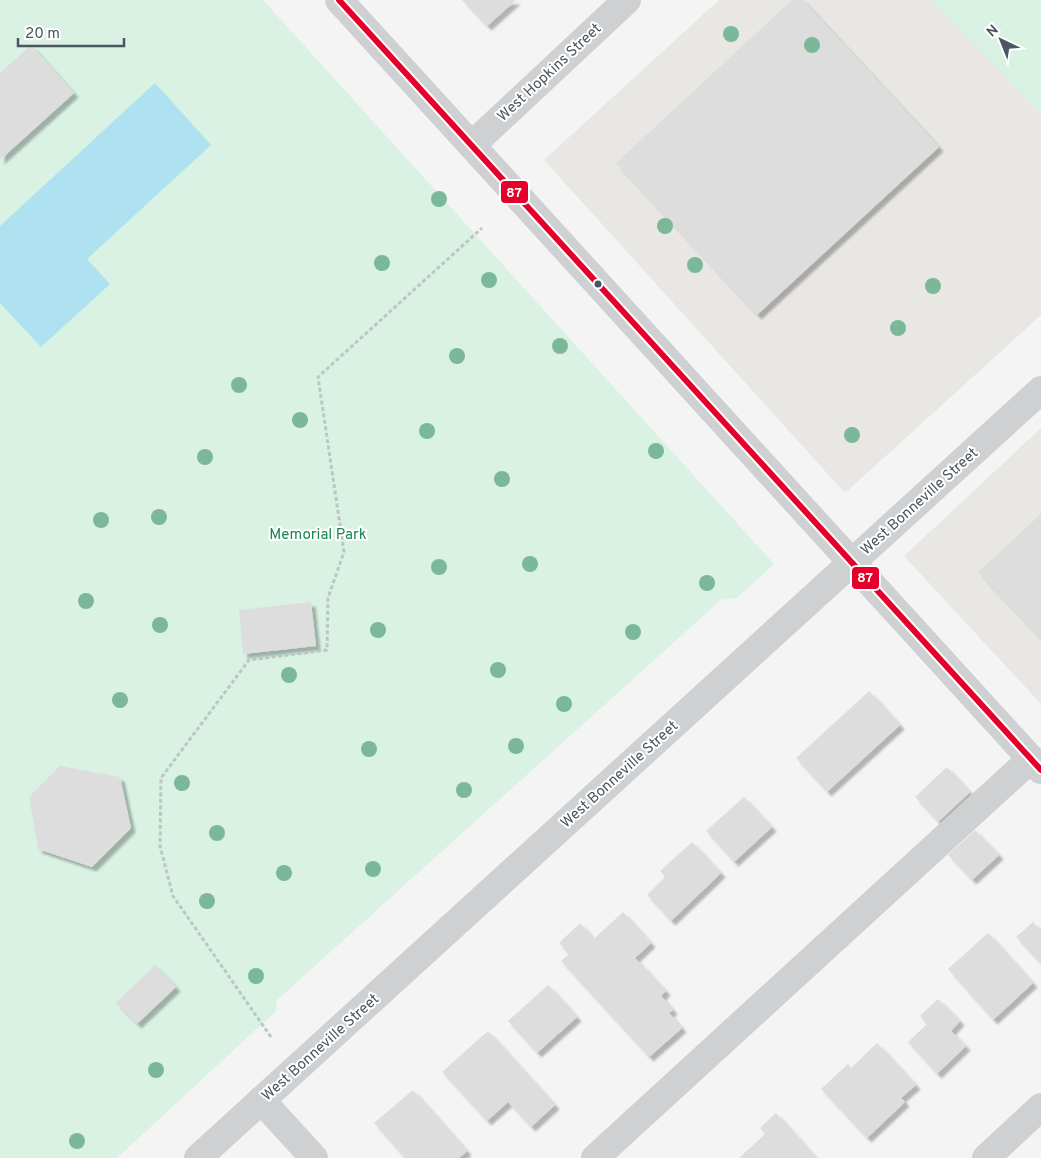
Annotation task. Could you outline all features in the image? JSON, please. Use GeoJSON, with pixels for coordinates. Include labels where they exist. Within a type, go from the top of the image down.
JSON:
{"type":"FeatureCollection","features":[{"type":"Feature","properties":{"kind":"street"},"geometry":{"type":"LineString","coordinates":[[339,0],[1036,764],[595,1158]]}},
{"type":"Feature","properties":{"kind":"street","name":"West Hopkins Street"},"geometry":{"type":"LineString","coordinates":[[472,145],[627,0]]}},
{"type":"Feature","properties":{"kind":"street","name":"West Bonneville Street"},"geometry":{"type":"LineString","coordinates":[[198,1158],[1041,390]]}},
{"type":"Feature","properties":{"kind":"street"},"geometry":{"type":"LineString","coordinates":[[261,1100],[314,1158]]}},
{"type":"Feature","properties":{"kind":"street"},"geometry":{"type":"LineString","coordinates":[[986,1158],[1041,1107]]}},
{"type":"Feature","properties":{"kind":"path"},"geometry":{"type":"LineString","coordinates":[[271,1037],[172,896],[160,846],[161,778],[249,660],[327,650],[328,598],[344,552],[318,377],[482,228]]}},
{"type":"Feature","properties":{"kind":"shaded area"},"geometry":{"type":"Polygon","coordinates":[[[719,0],[1041,0],[1041,315],[845,493],[544,160],[719,0]]]}},
{"type":"Feature","properties":{"kind":"shaded area"},"geometry":{"type":"Polygon","coordinates":[[[1041,428],[1041,704],[904,556],[1041,428]]]}},
{"type":"Feature","properties":{"kind":"green space","name":"Memorial Park"},"geometry":{"type":"Polygon","coordinates":[[[0,0],[263,0],[774,564],[737,598],[722,599],[277,1000],[276,1011],[117,1158],[0,1158],[0,0]]]}},
{"type":"Feature","properties":{"kind":"green space"},"geometry":{"type":"Polygon","coordinates":[[[931,0],[1041,0],[1041,114],[931,0]]]}},
{"type":"Feature","properties":{"kind":"water"},"geometry":{"type":"Polygon","coordinates":[[[155,83],[211,145],[87,259],[110,284],[41,347],[0,303],[0,226],[155,83]]]}},
{"type":"Feature","properties":{"kind":"building"},"geometry":{"type":"Polygon","coordinates":[[[462,0],[516,0],[487,26],[462,0]]]}},
{"type":"Feature","properties":{"kind":"building"},"geometry":{"type":"Polygon","coordinates":[[[792,0],[803,0],[939,147],[757,315],[616,163],[792,0]]]}},
{"type":"Feature","properties":{"kind":"building"},"geometry":{"type":"Polygon","coordinates":[[[31,45],[74,93],[0,160],[0,73],[31,45]]]}},
{"type":"Feature","properties":{"kind":"building"},"geometry":{"type":"Polygon","coordinates":[[[1041,514],[1041,639],[978,572],[1041,514]]]}},
{"type":"Feature","properties":{"kind":"building"},"geometry":{"type":"Polygon","coordinates":[[[311,602],[316,646],[243,654],[239,610],[311,602]]]}},
{"type":"Feature","properties":{"kind":"building"},"geometry":{"type":"Polygon","coordinates":[[[869,691],[900,725],[827,792],[796,758],[869,691]]]}},
{"type":"Feature","properties":{"kind":"building"},"geometry":{"type":"Polygon","coordinates":[[[60,766],[120,777],[131,828],[92,867],[38,849],[29,797],[60,766]]]}},
{"type":"Feature","properties":{"kind":"building"},"geometry":{"type":"Polygon","coordinates":[[[947,767],[970,792],[938,822],[915,797],[947,767]]]}},
{"type":"Feature","properties":{"kind":"building"},"geometry":{"type":"Polygon","coordinates":[[[744,797],[772,827],[734,862],[706,831],[744,797]]]}},
{"type":"Feature","properties":{"kind":"building"},"geometry":{"type":"Polygon","coordinates":[[[975,830],[999,855],[972,880],[948,855],[975,830]]]}},
{"type":"Feature","properties":{"kind":"building"},"geometry":{"type":"Polygon","coordinates":[[[692,842],[721,873],[671,921],[647,895],[665,877],[660,871],[692,842]]]}},
{"type":"Feature","properties":{"kind":"building"},"geometry":{"type":"Polygon","coordinates":[[[623,912],[651,943],[635,958],[666,991],[661,996],[673,1010],[669,1013],[682,1028],[649,1057],[561,961],[569,954],[559,943],[580,923],[594,939],[623,912]]]}},
{"type":"Feature","properties":{"kind":"building"},"geometry":{"type":"Polygon","coordinates":[[[1033,922],[1041,931],[1041,964],[1016,937],[1033,922]]]}},
{"type":"Feature","properties":{"kind":"building"},"geometry":{"type":"Polygon","coordinates":[[[988,933],[1033,983],[993,1020],[948,969],[988,933]]]}},
{"type":"Feature","properties":{"kind":"building"},"geometry":{"type":"Polygon","coordinates":[[[155,965],[176,987],[137,1024],[116,1003],[155,965]]]}},
{"type":"Feature","properties":{"kind":"building"},"geometry":{"type":"Polygon","coordinates":[[[548,985],[577,1017],[537,1053],[508,1021],[548,985]]]}},
{"type":"Feature","properties":{"kind":"building"},"geometry":{"type":"Polygon","coordinates":[[[938,999],[960,1021],[951,1031],[966,1046],[937,1074],[908,1042],[927,1024],[920,1016],[938,999]]]}},
{"type":"Feature","properties":{"kind":"building"},"geometry":{"type":"Polygon","coordinates":[[[488,1031],[555,1105],[531,1127],[508,1102],[487,1121],[442,1072],[488,1031]]]}},
{"type":"Feature","properties":{"kind":"building"},"geometry":{"type":"Polygon","coordinates":[[[877,1043],[916,1085],[901,1098],[905,1102],[867,1138],[821,1089],[848,1064],[851,1068],[877,1043]]]}},
{"type":"Feature","properties":{"kind":"building"},"geometry":{"type":"Polygon","coordinates":[[[413,1090],[467,1151],[459,1158],[405,1158],[374,1123],[413,1090]]]}},
{"type":"Feature","properties":{"kind":"building"},"geometry":{"type":"Polygon","coordinates":[[[776,1113],[816,1158],[739,1158],[765,1134],[760,1128],[776,1113]]]}},
{"type":"Feature","properties":{"kind":"transit line","name":"87"},"geometry":{"type":"LineString","coordinates":[[339,0],[1041,770]]}}]}
